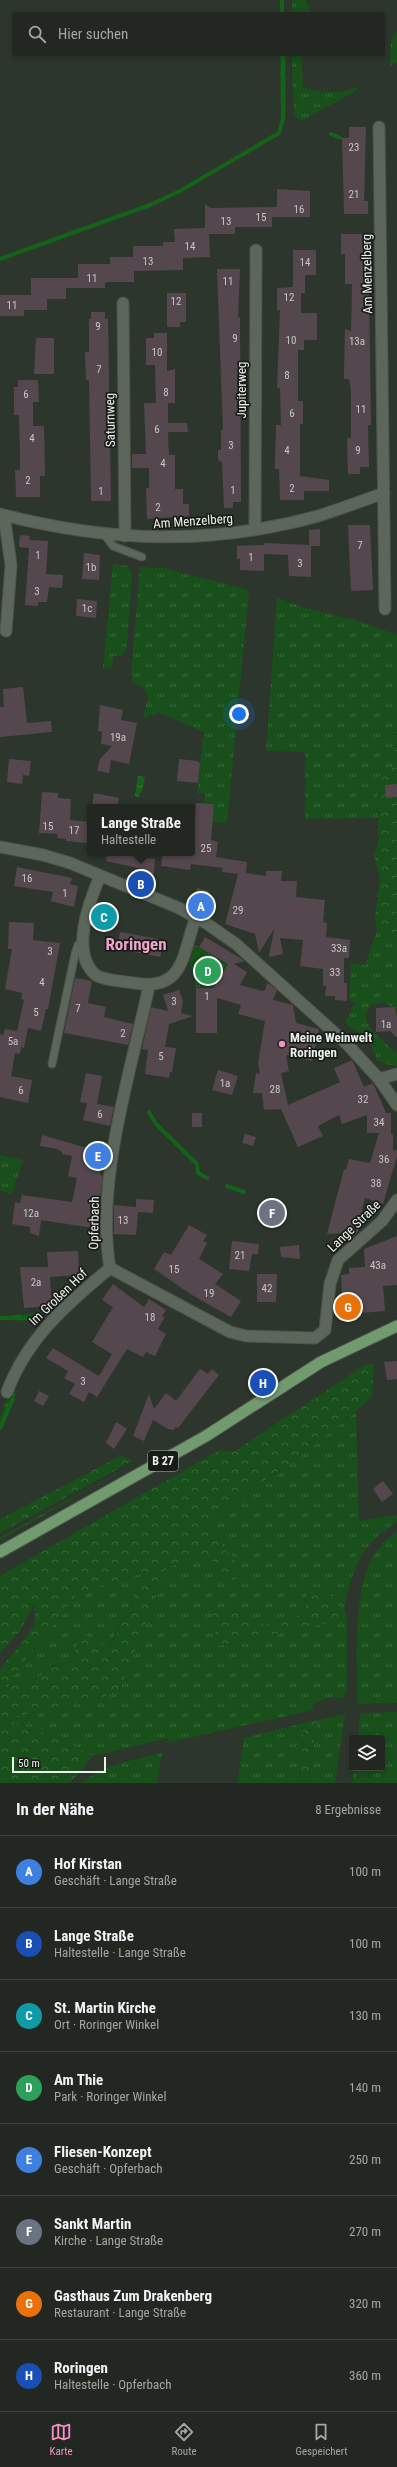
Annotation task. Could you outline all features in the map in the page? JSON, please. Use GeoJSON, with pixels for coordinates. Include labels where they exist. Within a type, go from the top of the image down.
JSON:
{"type":"FeatureCollection","features":[{"type":"Feature","properties":{"kind":"main road","name":"B 27"},"geometry":{"type":"LineString","coordinates":[[0,1552],[206,1436],[301,1373],[350,1347],[397,1326]]}},
{"type":"Feature","properties":{"kind":"street","name":"Am Menzelberg"},"geometry":{"type":"LineString","coordinates":[[380,127],[385,609]]}},
{"type":"Feature","properties":{"kind":"street","name":"Jupiterweg"},"geometry":{"type":"LineString","coordinates":[[255,530],[256,250]]}},
{"type":"Feature","properties":{"kind":"street","name":"Saturnweg"},"geometry":{"type":"LineString","coordinates":[[123,303],[125,536]]}},
{"type":"Feature","properties":{"kind":"street","name":"Am Menzelberg"},"geometry":{"type":"LineString","coordinates":[[2,515],[49,527],[105,534],[158,538],[195,537],[255,530],[319,516],[384,494]]}},
{"type":"Feature","properties":{"kind":"street"},"geometry":{"type":"LineString","coordinates":[[2,515],[11,565],[6,631]]}},
{"type":"Feature","properties":{"kind":"street"},"geometry":{"type":"LineString","coordinates":[[0,847],[50,857],[100,876],[196,917],[236,944],[348,1044],[379,1079],[397,1105]]}},
{"type":"Feature","properties":{"kind":"street"},"geometry":{"type":"LineString","coordinates":[[100,876],[87,910],[84,939],[87,964],[98,976],[149,986],[166,981],[177,972],[196,917]]}},
{"type":"Feature","properties":{"kind":"street","name":"Opferbach"},"geometry":{"type":"LineString","coordinates":[[110,1268],[106,1230],[109,1184],[122,1106],[149,986]]}},
{"type":"Feature","properties":{"kind":"street"},"geometry":{"type":"LineString","coordinates":[[379,1079],[397,1074]]}},
{"type":"Feature","properties":{"kind":"street","name":"Lange Straße"},"geometry":{"type":"LineString","coordinates":[[110,1268],[230,1332],[246,1336],[315,1338],[325,1330],[330,1284],[338,1260],[382,1221],[397,1200]]}},
{"type":"Feature","properties":{"kind":"street","name":"Im Großen Hof"},"geometry":{"type":"LineString","coordinates":[[7,1392],[24,1355],[41,1331],[110,1268]]}},
{"type":"Feature","properties":{"kind":"lane"},"geometry":{"type":"LineString","coordinates":[[105,534],[113,546],[142,557]]}},
{"type":"Feature","properties":{"kind":"lane"},"geometry":{"type":"LineString","coordinates":[[52,1064],[75,954],[78,945],[84,939]]}},
{"type":"Feature","properties":{"kind":"green space"},"geometry":{"type":"Polygon","coordinates":[[[292,0],[306,0],[310,12],[292,12],[292,0]]]}},
{"type":"Feature","properties":{"kind":"green space"},"geometry":{"type":"Polygon","coordinates":[[[397,31],[397,62],[390,66],[391,39],[397,31]]]}},
{"type":"Feature","properties":{"kind":"green space"},"geometry":{"type":"Polygon","coordinates":[[[280,56],[286,56],[286,111],[281,122],[280,56]]]}},
{"type":"Feature","properties":{"kind":"green space"},"geometry":{"type":"Polygon","coordinates":[[[292,56],[301,56],[303,87],[323,92],[344,91],[357,87],[359,89],[302,121],[295,116],[293,100],[292,56]]]}},
{"type":"Feature","properties":{"kind":"green space"},"geometry":{"type":"Polygon","coordinates":[[[113,564],[128,566],[132,574],[127,647],[122,656],[113,656],[112,669],[103,668],[113,564]]]}},
{"type":"Feature","properties":{"kind":"green space"},"geometry":{"type":"Polygon","coordinates":[[[140,567],[163,568],[249,590],[227,823],[212,822],[214,804],[203,803],[205,794],[197,793],[204,732],[160,713],[143,718],[148,697],[145,690],[132,681],[131,674],[140,567]]]}},
{"type":"Feature","properties":{"kind":"green space"},"geometry":{"type":"Polygon","coordinates":[[[277,598],[309,609],[358,621],[397,635],[397,728],[393,767],[381,779],[377,808],[378,818],[305,819],[305,752],[266,751],[277,598]]]}},
{"type":"Feature","properties":{"kind":"green space"},"geometry":{"type":"Polygon","coordinates":[[[397,728],[397,940],[377,930],[375,915],[380,878],[374,856],[379,839],[377,791],[381,779],[393,767],[397,728]]]}},
{"type":"Feature","properties":{"kind":"green space"},"geometry":{"type":"Polygon","coordinates":[[[377,930],[397,940],[397,1009],[384,1003],[371,1004],[365,1016],[372,1031],[397,1052],[397,1066],[385,1064],[377,1060],[368,1040],[345,1023],[355,1003],[349,1001],[351,964],[365,965],[377,930]]]}},
{"type":"Feature","properties":{"kind":"green space"},"geometry":{"type":"Polygon","coordinates":[[[195,945],[228,964],[213,988],[196,988],[189,960],[195,945]]]}},
{"type":"Feature","properties":{"kind":"green space"},"geometry":{"type":"Polygon","coordinates":[[[0,1155],[23,1160],[12,1194],[0,1191],[0,1155]]]}},
{"type":"Feature","properties":{"kind":"green space"},"geometry":{"type":"Polygon","coordinates":[[[45,1311],[34,1321],[0,1320],[0,1315],[8,1316],[45,1311]]]}},
{"type":"Feature","properties":{"kind":"green space"},"geometry":{"type":"Polygon","coordinates":[[[374,1364],[372,1396],[334,1430],[314,1445],[208,1518],[225,1551],[235,1558],[236,1580],[222,1581],[210,1556],[167,1567],[121,1687],[104,1697],[4,1719],[54,1736],[93,1756],[70,1783],[0,1783],[0,1669],[25,1639],[35,1624],[34,1604],[20,1631],[0,1653],[0,1576],[220,1450],[233,1452],[365,1365],[374,1364]],[[147,1572],[79,1592],[3,1689],[38,1679],[49,1665],[73,1662],[80,1632],[109,1648],[147,1572]]]}},
{"type":"Feature","properties":{"kind":"green space"},"geometry":{"type":"Polygon","coordinates":[[[17,1391],[0,1431],[0,1417],[9,1393],[17,1391]]]}},
{"type":"Feature","properties":{"kind":"green space"},"geometry":{"type":"Polygon","coordinates":[[[356,1412],[359,1521],[397,1515],[397,1522],[384,1530],[366,1548],[355,1569],[344,1608],[338,1606],[328,1591],[308,1587],[305,1614],[264,1625],[233,1609],[213,1612],[218,1646],[347,1619],[347,1688],[344,1698],[327,1698],[312,1705],[314,1710],[166,1743],[169,1738],[93,1756],[54,1736],[4,1719],[104,1697],[121,1687],[166,1567],[210,1556],[222,1581],[225,1551],[208,1518],[275,1474],[356,1412]]]}},
{"type":"Feature","properties":{"kind":"green space"},"geometry":{"type":"Polygon","coordinates":[[[122,1455],[132,1461],[0,1533],[0,1519],[122,1455]]]}},
{"type":"Feature","properties":{"kind":"green space"},"geometry":{"type":"Polygon","coordinates":[[[135,1464],[0,1540],[0,1537],[135,1464]]]}},
{"type":"Feature","properties":{"kind":"green space"},"geometry":{"type":"Polygon","coordinates":[[[397,1531],[397,1703],[357,1704],[357,1629],[366,1573],[377,1550],[397,1531]]]}},
{"type":"Feature","properties":{"kind":"green space"},"geometry":{"type":"Polygon","coordinates":[[[147,1572],[108,1648],[73,1662],[49,1665],[38,1679],[3,1689],[79,1592],[147,1572]]]}},
{"type":"Feature","properties":{"kind":"green space"},"geometry":{"type":"Polygon","coordinates":[[[308,1587],[328,1591],[338,1606],[344,1608],[347,1619],[217,1646],[213,1612],[233,1609],[265,1625],[305,1614],[308,1587]]]}},
{"type":"Feature","properties":{"kind":"green space"},"geometry":{"type":"Polygon","coordinates":[[[397,1712],[397,1783],[352,1783],[354,1771],[385,1771],[385,1735],[358,1735],[360,1713],[397,1712]]]}},
{"type":"Feature","properties":{"kind":"green space"},"geometry":{"type":"Polygon","coordinates":[[[345,1714],[335,1783],[308,1783],[317,1720],[345,1714]]]}},
{"type":"Feature","properties":{"kind":"green space"},"geometry":{"type":"Polygon","coordinates":[[[317,1720],[308,1783],[300,1783],[304,1723],[317,1720]]]}},
{"type":"Feature","properties":{"kind":"green space"},"geometry":{"type":"Polygon","coordinates":[[[304,1723],[300,1783],[237,1783],[244,1738],[304,1723]]]}},
{"type":"Feature","properties":{"kind":"green space"},"geometry":{"type":"Polygon","coordinates":[[[162,1753],[157,1783],[81,1783],[100,1771],[110,1767],[162,1753]]]}},
{"type":"Feature","properties":{"kind":"water"},"geometry":{"type":"Polygon","coordinates":[[[138,776],[145,777],[142,792],[140,792],[139,797],[135,796],[138,776]]]}},
{"type":"Feature","properties":{"kind":"building"},"geometry":{"type":"Polygon","coordinates":[[[349,127],[366,127],[364,201],[368,201],[368,214],[344,214],[342,138],[349,138],[349,127]]]}},
{"type":"Feature","properties":{"kind":"building"},"geometry":{"type":"Polygon","coordinates":[[[277,189],[310,191],[310,217],[272,217],[272,227],[235,227],[235,234],[209,234],[210,257],[183,258],[183,270],[134,271],[134,282],[108,282],[105,283],[105,288],[66,288],[66,299],[47,299],[47,310],[24,310],[24,316],[0,316],[0,295],[31,295],[31,278],[78,278],[78,264],[110,264],[110,257],[133,257],[133,246],[163,246],[163,242],[175,242],[174,229],[205,228],[205,204],[210,208],[277,207],[277,189]]]}},
{"type":"Feature","properties":{"kind":"building"},"geometry":{"type":"Polygon","coordinates":[[[341,234],[368,234],[371,425],[368,425],[369,467],[360,467],[360,474],[348,474],[347,438],[351,438],[351,390],[349,379],[344,379],[344,369],[345,329],[351,331],[352,284],[345,284],[345,254],[341,254],[341,234]]]}},
{"type":"Feature","properties":{"kind":"building"},"geometry":{"type":"Polygon","coordinates":[[[293,250],[316,250],[316,275],[305,275],[305,293],[301,293],[301,313],[317,313],[317,340],[304,340],[304,350],[298,350],[298,401],[303,401],[303,424],[300,424],[300,476],[329,480],[329,491],[304,491],[304,500],[280,500],[279,469],[275,469],[276,425],[281,425],[280,388],[277,388],[280,310],[277,310],[277,288],[293,287],[293,250]]]}},
{"type":"Feature","properties":{"kind":"building"},"geometry":{"type":"Polygon","coordinates":[[[217,269],[240,269],[238,318],[240,317],[241,502],[233,502],[233,508],[224,508],[222,462],[218,460],[218,450],[221,450],[221,430],[223,430],[217,269]]]}},
{"type":"Feature","properties":{"kind":"building"},"geometry":{"type":"Polygon","coordinates":[[[167,293],[186,293],[186,322],[180,322],[180,327],[167,327],[167,293]]]}},
{"type":"Feature","properties":{"kind":"building"},"geometry":{"type":"Polygon","coordinates":[[[91,312],[105,312],[105,319],[108,319],[111,501],[91,501],[89,380],[86,380],[85,352],[89,352],[89,319],[91,319],[91,312]]]}},
{"type":"Feature","properties":{"kind":"building"},"geometry":{"type":"Polygon","coordinates":[[[154,333],[167,333],[167,371],[175,369],[175,403],[168,403],[168,423],[187,423],[188,432],[168,432],[169,455],[175,455],[175,489],[183,489],[183,504],[189,504],[189,516],[147,519],[146,488],[149,488],[149,468],[132,468],[132,454],[146,454],[144,403],[156,403],[155,365],[146,365],[146,338],[154,338],[154,333]]]}},
{"type":"Feature","properties":{"kind":"building"},"geometry":{"type":"Polygon","coordinates":[[[36,338],[54,338],[54,374],[34,374],[36,338]]]}},
{"type":"Feature","properties":{"kind":"building"},"geometry":{"type":"Polygon","coordinates":[[[18,380],[38,380],[39,402],[33,402],[33,426],[44,426],[45,476],[40,476],[40,497],[16,497],[15,470],[20,470],[20,450],[19,415],[14,415],[14,387],[18,387],[18,380]]]}},
{"type":"Feature","properties":{"kind":"building"},"geometry":{"type":"Polygon","coordinates":[[[348,525],[370,525],[373,590],[351,591],[348,525]]]}},
{"type":"Feature","properties":{"kind":"building"},"geometry":{"type":"Polygon","coordinates":[[[320,529],[320,546],[311,546],[311,577],[289,576],[288,555],[264,554],[264,571],[240,570],[240,559],[237,559],[237,546],[264,545],[264,543],[309,545],[309,530],[320,529]]]}},
{"type":"Feature","properties":{"kind":"building"},"geometry":{"type":"Polygon","coordinates":[[[20,535],[30,536],[29,540],[48,541],[46,574],[63,575],[62,588],[49,587],[47,602],[38,602],[38,606],[25,605],[29,548],[19,547],[20,535]]]}},
{"type":"Feature","properties":{"kind":"building"},"geometry":{"type":"Polygon","coordinates":[[[84,553],[100,555],[99,580],[82,579],[84,553]]]}},
{"type":"Feature","properties":{"kind":"building"},"geometry":{"type":"Polygon","coordinates":[[[77,599],[97,601],[96,618],[76,616],[77,599]]]}},
{"type":"Feature","properties":{"kind":"building"},"geometry":{"type":"Polygon","coordinates":[[[23,687],[27,723],[51,721],[52,732],[0,737],[0,707],[4,707],[3,689],[23,687]]]}},
{"type":"Feature","properties":{"kind":"building"},"geometry":{"type":"Polygon","coordinates":[[[100,705],[123,710],[121,720],[137,723],[129,764],[111,760],[109,773],[97,771],[100,759],[112,746],[101,744],[102,732],[98,731],[100,705]]]}},
{"type":"Feature","properties":{"kind":"building"},"geometry":{"type":"Polygon","coordinates":[[[9,759],[31,761],[29,776],[23,775],[22,784],[7,782],[9,759]]]}},
{"type":"Feature","properties":{"kind":"building"},"geometry":{"type":"Polygon","coordinates":[[[179,759],[197,761],[200,763],[198,783],[177,781],[179,759]]]}},
{"type":"Feature","properties":{"kind":"building"},"geometry":{"type":"Polygon","coordinates":[[[397,784],[397,797],[386,798],[385,785],[397,784]]]}},
{"type":"Feature","properties":{"kind":"building"},"geometry":{"type":"Polygon","coordinates":[[[42,792],[58,793],[58,798],[71,799],[70,820],[87,822],[87,843],[66,841],[66,839],[57,838],[58,834],[39,833],[42,792]]]}},
{"type":"Feature","properties":{"kind":"building"},"geometry":{"type":"Polygon","coordinates":[[[94,793],[119,798],[118,804],[92,804],[94,793]]]}},
{"type":"Feature","properties":{"kind":"building"},"geometry":{"type":"Polygon","coordinates":[[[196,803],[214,804],[211,840],[218,842],[216,857],[247,862],[246,873],[266,876],[266,871],[282,871],[281,881],[297,881],[296,897],[325,900],[323,922],[327,923],[326,937],[350,940],[349,958],[344,958],[344,983],[347,983],[347,1001],[335,1000],[335,996],[325,996],[326,986],[323,986],[323,969],[300,966],[303,940],[280,938],[283,954],[269,957],[274,929],[259,953],[255,934],[225,924],[238,874],[222,872],[223,868],[191,864],[190,870],[161,866],[163,856],[195,856],[196,803]]]}},
{"type":"Feature","properties":{"kind":"building"},"geometry":{"type":"Polygon","coordinates":[[[107,856],[135,856],[155,859],[153,886],[142,881],[143,869],[106,861],[107,856]]]}},
{"type":"Feature","properties":{"kind":"building"},"geometry":{"type":"Polygon","coordinates":[[[17,867],[72,878],[70,884],[78,886],[74,907],[51,901],[53,892],[14,886],[17,867]]]}},
{"type":"Feature","properties":{"kind":"building"},"geometry":{"type":"Polygon","coordinates":[[[197,888],[209,891],[206,907],[194,905],[197,888]]]}},
{"type":"Feature","properties":{"kind":"building"},"geometry":{"type":"Polygon","coordinates":[[[9,922],[34,923],[33,940],[60,943],[48,1009],[46,1009],[41,1031],[28,1028],[24,1048],[21,1047],[20,1054],[15,1053],[11,1076],[32,1080],[28,1103],[0,1097],[0,1034],[3,1035],[5,1029],[17,1031],[24,1000],[21,999],[22,993],[5,989],[12,949],[8,949],[9,922]]]}},
{"type":"Feature","properties":{"kind":"building"},"geometry":{"type":"Polygon","coordinates":[[[120,932],[164,940],[160,957],[117,949],[120,932]]]}},
{"type":"Feature","properties":{"kind":"building"},"geometry":{"type":"Polygon","coordinates":[[[205,937],[245,961],[234,964],[247,972],[240,985],[262,991],[265,990],[267,983],[269,984],[277,990],[273,1000],[293,1005],[296,1023],[319,1029],[312,1061],[286,1055],[289,1071],[281,1073],[288,1105],[340,1082],[334,1068],[352,1060],[364,1087],[373,1083],[386,1113],[391,1113],[393,1150],[397,1151],[397,1156],[383,1204],[365,1198],[362,1210],[362,1224],[358,1224],[358,1232],[327,1234],[344,1169],[346,1170],[349,1159],[370,1163],[379,1133],[367,1133],[367,1115],[342,1124],[339,1115],[318,1126],[323,1136],[298,1147],[281,1109],[264,1110],[262,1093],[253,1093],[256,1073],[260,1074],[258,1063],[265,1021],[238,1014],[241,1005],[217,998],[217,1033],[196,1033],[196,988],[213,988],[228,964],[199,947],[205,937]]]}},
{"type":"Feature","properties":{"kind":"building"},"geometry":{"type":"Polygon","coordinates":[[[75,978],[92,981],[88,1003],[106,1007],[104,1017],[133,1024],[128,1045],[64,1033],[75,978]]]}},
{"type":"Feature","properties":{"kind":"building"},"geometry":{"type":"Polygon","coordinates":[[[179,990],[183,1001],[181,1013],[193,1016],[169,1024],[165,1047],[176,1048],[172,1072],[170,1072],[169,1078],[145,1074],[148,1050],[142,1049],[151,1007],[168,1011],[163,995],[179,990]]]}},
{"type":"Feature","properties":{"kind":"building"},"geometry":{"type":"Polygon","coordinates":[[[395,1007],[397,1017],[397,1038],[390,1031],[376,1032],[376,1008],[395,1007]]]}},
{"type":"Feature","properties":{"kind":"building"},"geometry":{"type":"Polygon","coordinates":[[[218,1070],[238,1076],[232,1095],[212,1090],[218,1070]]]}},
{"type":"Feature","properties":{"kind":"building"},"geometry":{"type":"Polygon","coordinates":[[[86,1073],[102,1076],[97,1104],[114,1107],[110,1126],[83,1120],[87,1103],[80,1102],[86,1073]]]}},
{"type":"Feature","properties":{"kind":"building"},"geometry":{"type":"Polygon","coordinates":[[[192,1113],[202,1113],[202,1127],[192,1127],[192,1113]]]}},
{"type":"Feature","properties":{"kind":"building"},"geometry":{"type":"Polygon","coordinates":[[[245,1134],[256,1137],[253,1146],[242,1143],[245,1134]]]}},
{"type":"Feature","properties":{"kind":"building"},"geometry":{"type":"Polygon","coordinates":[[[42,1135],[87,1148],[89,1143],[105,1146],[100,1175],[103,1176],[99,1204],[100,1229],[41,1220],[39,1236],[30,1233],[30,1227],[12,1224],[15,1202],[20,1203],[22,1195],[72,1202],[77,1178],[68,1176],[72,1156],[62,1154],[62,1152],[57,1149],[40,1146],[42,1135]]]}},
{"type":"Feature","properties":{"kind":"building"},"geometry":{"type":"Polygon","coordinates":[[[136,1199],[154,1200],[153,1213],[138,1212],[136,1235],[114,1234],[114,1205],[136,1207],[136,1199]]]}},
{"type":"Feature","properties":{"kind":"building"},"geometry":{"type":"Polygon","coordinates":[[[189,1225],[207,1235],[203,1241],[207,1243],[199,1259],[223,1274],[215,1284],[241,1301],[231,1317],[192,1295],[154,1269],[164,1252],[171,1255],[189,1225]]]}},
{"type":"Feature","properties":{"kind":"building"},"geometry":{"type":"Polygon","coordinates":[[[397,1236],[397,1285],[383,1286],[385,1311],[361,1313],[362,1317],[339,1319],[337,1297],[342,1296],[341,1275],[349,1274],[349,1268],[365,1267],[364,1249],[397,1236]]]}},
{"type":"Feature","properties":{"kind":"building"},"geometry":{"type":"Polygon","coordinates":[[[232,1241],[259,1244],[258,1254],[252,1254],[249,1271],[229,1269],[232,1241]]]}},
{"type":"Feature","properties":{"kind":"building"},"geometry":{"type":"Polygon","coordinates":[[[299,1245],[300,1259],[281,1257],[280,1247],[299,1245]]]}},
{"type":"Feature","properties":{"kind":"building"},"geometry":{"type":"Polygon","coordinates":[[[78,1251],[79,1275],[50,1277],[52,1306],[24,1308],[20,1267],[48,1267],[47,1252],[78,1251]]]}},
{"type":"Feature","properties":{"kind":"building"},"geometry":{"type":"Polygon","coordinates":[[[257,1274],[277,1274],[276,1302],[257,1302],[257,1274]]]}},
{"type":"Feature","properties":{"kind":"building"},"geometry":{"type":"Polygon","coordinates":[[[113,1284],[144,1307],[149,1299],[166,1310],[162,1316],[165,1317],[158,1329],[166,1334],[155,1356],[146,1352],[143,1357],[127,1349],[97,1397],[89,1392],[84,1402],[69,1394],[75,1384],[64,1378],[68,1371],[46,1358],[53,1348],[99,1376],[112,1354],[92,1342],[113,1307],[102,1300],[113,1284]]]}},
{"type":"Feature","properties":{"kind":"building"},"geometry":{"type":"Polygon","coordinates":[[[397,1361],[397,1379],[387,1380],[384,1362],[397,1361]]]}},
{"type":"Feature","properties":{"kind":"building"},"geometry":{"type":"Polygon","coordinates":[[[200,1369],[208,1374],[212,1369],[219,1375],[178,1428],[176,1427],[174,1430],[168,1429],[153,1420],[144,1441],[133,1436],[149,1394],[154,1409],[166,1393],[176,1401],[200,1369]]]}},
{"type":"Feature","properties":{"kind":"building"},"geometry":{"type":"Polygon","coordinates":[[[39,1391],[49,1396],[43,1406],[34,1401],[39,1391]]]}},
{"type":"Feature","properties":{"kind":"building"},"geometry":{"type":"Polygon","coordinates":[[[116,1422],[127,1429],[114,1449],[106,1443],[116,1422]]]}},
{"type":"Feature","properties":{"kind":"building"},"geometry":{"type":"Polygon","coordinates":[[[383,1481],[393,1494],[382,1502],[373,1489],[383,1481]]]}},
{"type":"Feature","properties":{"kind":"waterway"},"geometry":{"type":"LineString","coordinates":[[282,0],[282,12]]}},
{"type":"Feature","properties":{"kind":"waterway"},"geometry":{"type":"LineString","coordinates":[[0,259],[150,205],[180,191],[279,133],[283,119],[283,56]]}},
{"type":"Feature","properties":{"kind":"waterway"},"geometry":{"type":"LineString","coordinates":[[331,134],[340,138]]}},
{"type":"Feature","properties":{"kind":"waterway"},"geometry":{"type":"LineString","coordinates":[[149,1112],[156,1124],[197,1164],[198,1173],[207,1178]]}},
{"type":"Feature","properties":{"kind":"waterway"},"geometry":{"type":"LineString","coordinates":[[227,1186],[244,1192]]}},
{"type":"Feature","properties":{"kind":"waterway"},"geometry":{"type":"LineString","coordinates":[[0,1318],[30,1318]]}},
{"type":"Feature","properties":{"kind":"waterway"},"geometry":{"type":"LineString","coordinates":[[0,1428],[13,1399]]}},
{"type":"Feature","properties":{"kind":"place","name":"Lange Straße"},"geometry":{"type":"Point","coordinates":[141,884]}},
{"type":"Feature","properties":{"kind":"place","name":"Hof Kirstan"},"geometry":{"type":"Point","coordinates":[201,906]}},
{"type":"Feature","properties":{"kind":"place","name":"St. Martin Kirche"},"geometry":{"type":"Point","coordinates":[104,917]}},
{"type":"Feature","properties":{"kind":"place","name":"Am Thie"},"geometry":{"type":"Point","coordinates":[208,971]}},
{"type":"Feature","properties":{"kind":"place","name":"Meine Weinwelt Roringen"},"geometry":{"type":"Point","coordinates":[282,1044]}},
{"type":"Feature","properties":{"kind":"place","name":"Fliesen-Konzept"},"geometry":{"type":"Point","coordinates":[98,1156]}},
{"type":"Feature","properties":{"kind":"place","name":"Sankt Martin"},"geometry":{"type":"Point","coordinates":[272,1213]}},
{"type":"Feature","properties":{"kind":"place","name":"Gasthaus Zum Drakenberg"},"geometry":{"type":"Point","coordinates":[348,1307]}},
{"type":"Feature","properties":{"kind":"place","name":"Roringen"},"geometry":{"type":"Point","coordinates":[263,1383]}},
{"type":"Feature","properties":{"kind":"district","name":"Roringen"},"geometry":{"type":"Point","coordinates":[136,944]}}]}
